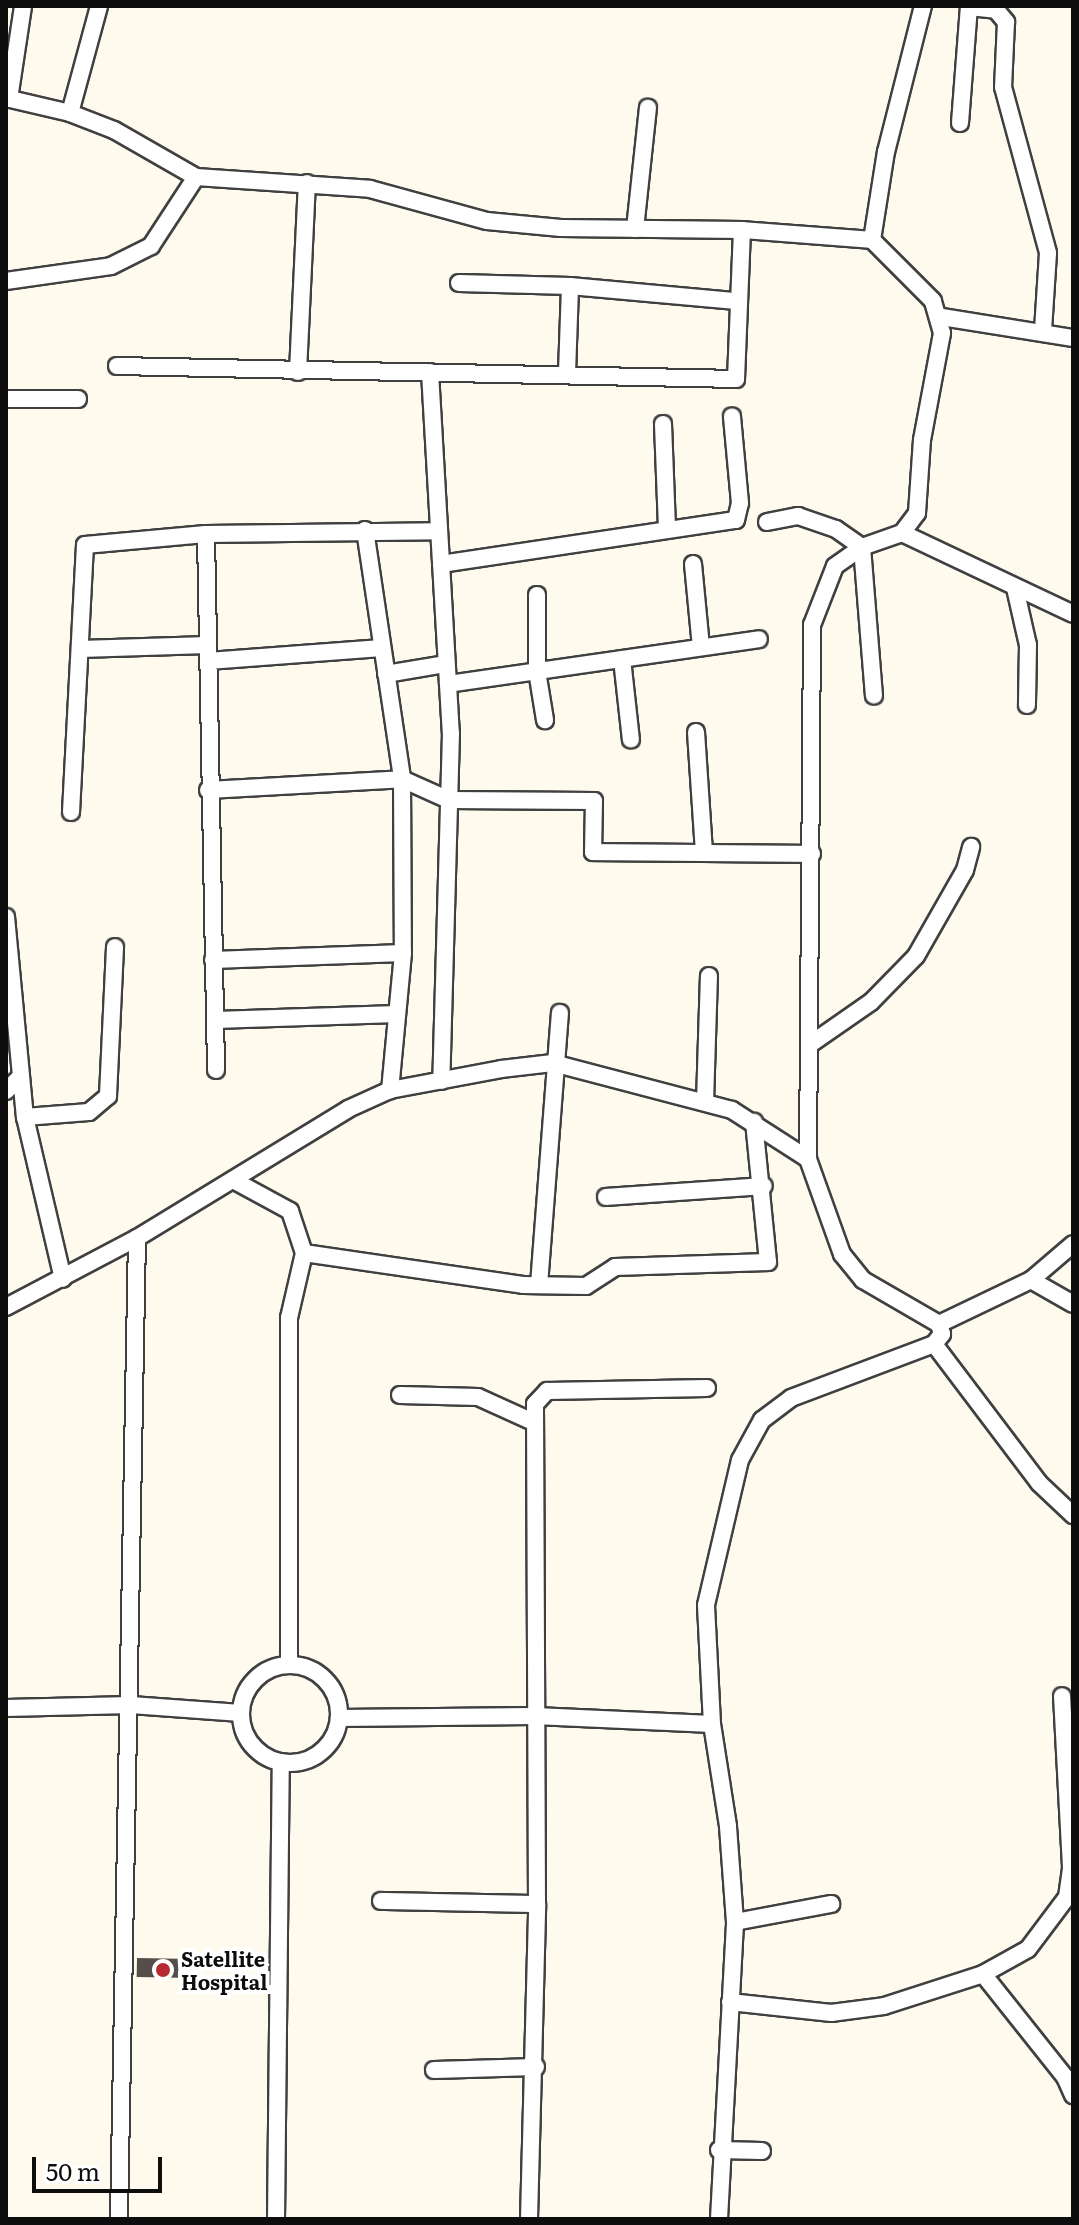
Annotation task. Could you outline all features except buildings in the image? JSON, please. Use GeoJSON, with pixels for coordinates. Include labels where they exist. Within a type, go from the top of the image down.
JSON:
{"type":"FeatureCollection","features":[{"type":"Feature","properties":{"kind":"street"},"geometry":{"type":"LineString","coordinates":[[23,6],[8,99],[70,113],[114,130],[196,177],[370,189],[487,221],[635,229],[742,230],[872,240],[933,301],[942,317],[917,513],[902,533],[862,547],[835,566],[812,625],[808,672],[812,854],[812,1043],[808,1159],[842,1254],[863,1280],[939,1324],[942,1334],[934,1344],[791,1398],[762,1420],[740,1460],[706,1605],[712,1724],[728,1826],[735,1922],[719,2150],[719,2219]]}},
{"type":"Feature","properties":{"kind":"street"},"geometry":{"type":"LineString","coordinates":[[70,113],[99,6]]}},
{"type":"Feature","properties":{"kind":"street"},"geometry":{"type":"LineString","coordinates":[[872,240],[886,152],[923,6]]}},
{"type":"Feature","properties":{"kind":"street"},"geometry":{"type":"LineString","coordinates":[[960,123],[969,6],[996,10],[1006,22],[1003,87],[1048,253],[1043,330]]}},
{"type":"Feature","properties":{"kind":"street"},"geometry":{"type":"LineString","coordinates":[[635,229],[648,108]]}},
{"type":"Feature","properties":{"kind":"street"},"geometry":{"type":"LineString","coordinates":[[6,281],[111,266],[151,246],[196,177]]}},
{"type":"Feature","properties":{"kind":"street"},"geometry":{"type":"LineString","coordinates":[[298,372],[307,183]]}},
{"type":"Feature","properties":{"kind":"street"},"geometry":{"type":"LineString","coordinates":[[117,366],[298,372],[567,373],[736,379],[736,301],[742,230]]}},
{"type":"Feature","properties":{"kind":"street"},"geometry":{"type":"LineString","coordinates":[[459,283],[570,286],[736,301]]}},
{"type":"Feature","properties":{"kind":"street"},"geometry":{"type":"LineString","coordinates":[[567,373],[570,286]]}},
{"type":"Feature","properties":{"kind":"street"},"geometry":{"type":"LineString","coordinates":[[942,317],[1043,330],[1073,338]]}},
{"type":"Feature","properties":{"kind":"street"},"geometry":{"type":"LineString","coordinates":[[430,372],[448,684],[449,800],[441,1081]]}},
{"type":"Feature","properties":{"kind":"street"},"geometry":{"type":"LineString","coordinates":[[6,399],[78,399]]}},
{"type":"Feature","properties":{"kind":"street"},"geometry":{"type":"LineString","coordinates":[[441,564],[667,527],[736,520],[740,503],[732,416]]}},
{"type":"Feature","properties":{"kind":"street"},"geometry":{"type":"LineString","coordinates":[[663,424],[667,527]]}},
{"type":"Feature","properties":{"kind":"street"},"geometry":{"type":"LineString","coordinates":[[767,522],[798,516],[836,529],[862,547]]}},
{"type":"Feature","properties":{"kind":"street"},"geometry":{"type":"LineString","coordinates":[[365,530],[402,779],[403,953],[390,1090]]}},
{"type":"Feature","properties":{"kind":"street"},"geometry":{"type":"LineString","coordinates":[[71,812],[85,545],[206,534],[439,531]]}},
{"type":"Feature","properties":{"kind":"street"},"geometry":{"type":"LineString","coordinates":[[902,533],[1073,614]]}},
{"type":"Feature","properties":{"kind":"street"},"geometry":{"type":"LineString","coordinates":[[206,534],[208,790],[216,1070]]}},
{"type":"Feature","properties":{"kind":"street"},"geometry":{"type":"LineString","coordinates":[[862,547],[874,696]]}},
{"type":"Feature","properties":{"kind":"street"},"geometry":{"type":"LineString","coordinates":[[693,564],[701,647]]}},
{"type":"Feature","properties":{"kind":"street"},"geometry":{"type":"LineString","coordinates":[[1015,588],[1028,645],[1027,705]]}},
{"type":"Feature","properties":{"kind":"street"},"geometry":{"type":"LineString","coordinates":[[537,595],[537,671],[545,720]]}},
{"type":"Feature","properties":{"kind":"street"},"geometry":{"type":"LineString","coordinates":[[448,684],[759,639]]}},
{"type":"Feature","properties":{"kind":"street"},"geometry":{"type":"LineString","coordinates":[[80,649],[208,653],[382,648]]}},
{"type":"Feature","properties":{"kind":"street"},"geometry":{"type":"LineString","coordinates":[[622,659],[631,740]]}},
{"type":"Feature","properties":{"kind":"street"},"geometry":{"type":"LineString","coordinates":[[386,674],[446,664]]}},
{"type":"Feature","properties":{"kind":"street"},"geometry":{"type":"LineString","coordinates":[[696,732],[704,853]]}},
{"type":"Feature","properties":{"kind":"street"},"geometry":{"type":"LineString","coordinates":[[208,790],[402,779],[449,800],[594,801],[593,852],[812,854]]}},
{"type":"Feature","properties":{"kind":"street"},"geometry":{"type":"LineString","coordinates":[[812,1043],[871,1002],[916,956],[965,870],[971,847]]}},
{"type":"Feature","properties":{"kind":"street"},"geometry":{"type":"LineString","coordinates":[[6,917],[25,1117],[63,1279]]}},
{"type":"Feature","properties":{"kind":"street"},"geometry":{"type":"LineString","coordinates":[[25,1117],[89,1112],[108,1096],[115,947]]}},
{"type":"Feature","properties":{"kind":"street"},"geometry":{"type":"LineString","coordinates":[[213,960],[403,953]]}},
{"type":"Feature","properties":{"kind":"street"},"geometry":{"type":"LineString","coordinates":[[705,1102],[709,976]]}},
{"type":"Feature","properties":{"kind":"street"},"geometry":{"type":"LineString","coordinates":[[539,1285],[553,1063],[560,1013]]}},
{"type":"Feature","properties":{"kind":"street"},"geometry":{"type":"LineString","coordinates":[[215,1020],[397,1014]]}},
{"type":"Feature","properties":{"kind":"street"},"geometry":{"type":"LineString","coordinates":[[6,1307],[137,1238],[337,1114],[390,1090],[553,1063],[705,1102],[754,1122],[808,1159]]}},
{"type":"Feature","properties":{"kind":"street"},"geometry":{"type":"LineString","coordinates":[[6,1091],[21,1076]]}},
{"type":"Feature","properties":{"kind":"street"},"geometry":{"type":"LineString","coordinates":[[304,1253],[539,1285],[586,1286],[615,1267],[768,1262],[764,1186],[754,1122]]}},
{"type":"Feature","properties":{"kind":"street"},"geometry":{"type":"LineString","coordinates":[[233,1180],[290,1211],[304,1253],[289,1318],[289,1665]]}},
{"type":"Feature","properties":{"kind":"street"},"geometry":{"type":"LineString","coordinates":[[606,1197],[764,1186]]}},
{"type":"Feature","properties":{"kind":"street"},"geometry":{"type":"LineString","coordinates":[[119,2219],[131,1705],[137,1238]]}},
{"type":"Feature","properties":{"kind":"street"},"geometry":{"type":"LineString","coordinates":[[939,1324],[1031,1280],[1073,1244]]}},
{"type":"Feature","properties":{"kind":"street"},"geometry":{"type":"LineString","coordinates":[[1031,1280],[1073,1304]]}},
{"type":"Feature","properties":{"kind":"street"},"geometry":{"type":"LineString","coordinates":[[934,1344],[1039,1483],[1073,1515]]}},
{"type":"Feature","properties":{"kind":"street"},"geometry":{"type":"LineString","coordinates":[[529,2219],[536,2067],[535,1404],[547,1391],[707,1388]]}},
{"type":"Feature","properties":{"kind":"street"},"geometry":{"type":"LineString","coordinates":[[400,1395],[478,1397],[533,1422]]}},
{"type":"Feature","properties":{"kind":"street"},"geometry":{"type":"LineString","coordinates":[[289,1665],[305,1667],[331,1687],[339,1718],[335,1734],[319,1752],[297,1762],[281,1762],[248,1739],[241,1713],[244,1698],[261,1675],[289,1665]]}},
{"type":"Feature","properties":{"kind":"street"},"geometry":{"type":"LineString","coordinates":[[730,2002],[849,2012],[983,1974],[1013,1960],[1040,1936],[1067,1897],[1072,1866],[1062,1696]]}},
{"type":"Feature","properties":{"kind":"street"},"geometry":{"type":"LineString","coordinates":[[6,1708],[131,1705],[241,1713]]}},
{"type":"Feature","properties":{"kind":"street"},"geometry":{"type":"LineString","coordinates":[[339,1718],[535,1716],[712,1724]]}},
{"type":"Feature","properties":{"kind":"street"},"geometry":{"type":"LineString","coordinates":[[276,2219],[281,1762]]}},
{"type":"Feature","properties":{"kind":"street"},"geometry":{"type":"LineString","coordinates":[[381,1901],[537,1904]]}},
{"type":"Feature","properties":{"kind":"street"},"geometry":{"type":"LineString","coordinates":[[735,1922],[831,1904]]}},
{"type":"Feature","properties":{"kind":"street"},"geometry":{"type":"LineString","coordinates":[[983,1974],[1065,2077],[1073,2095]]}},
{"type":"Feature","properties":{"kind":"street"},"geometry":{"type":"LineString","coordinates":[[434,2070],[536,2067]]}},
{"type":"Feature","properties":{"kind":"street"},"geometry":{"type":"LineString","coordinates":[[719,2150],[762,2151]]}},
{"type":"Feature","properties":{"kind":"place","name":"Satellite Hospital"},"geometry":{"type":"Point","coordinates":[163,1970]}}]}
